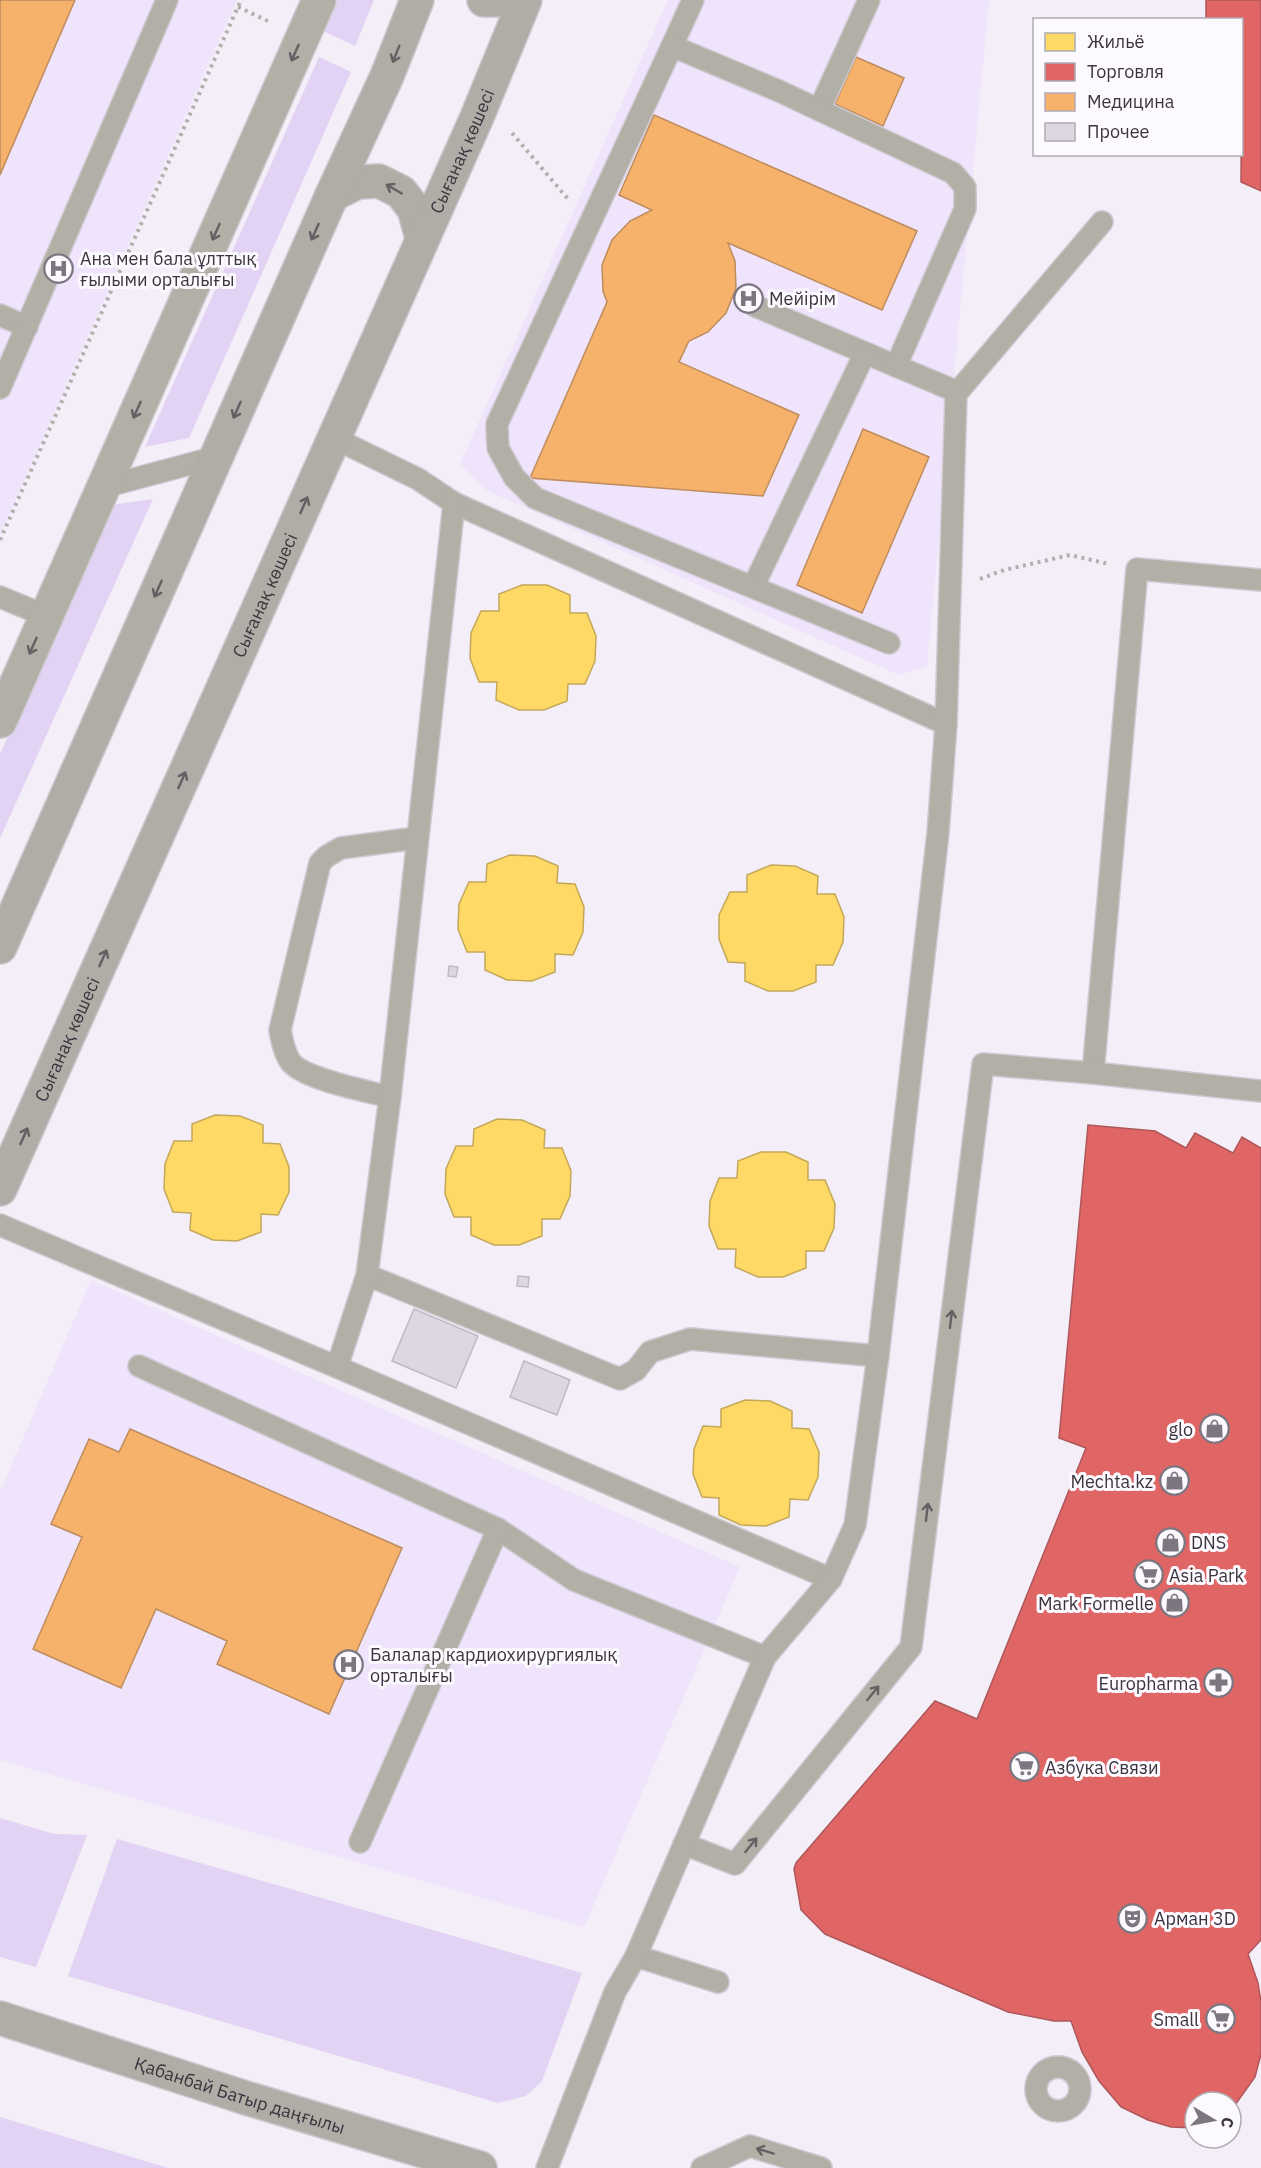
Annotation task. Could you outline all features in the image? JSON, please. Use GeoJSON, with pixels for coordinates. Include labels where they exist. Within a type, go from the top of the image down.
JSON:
{"type":"FeatureCollection","features":[{"type":"Feature","properties":{"kind":"main road"},"geometry":{"type":"LineString","coordinates":[[0,947],[332,195],[387,76],[417,0]]}},
{"type":"Feature","properties":{"kind":"main road"},"geometry":{"type":"LineString","coordinates":[[484,0],[497,0]]}},
{"type":"Feature","properties":{"kind":"main road","name":"Сығанақ көшесі"},"geometry":{"type":"LineString","coordinates":[[0,1190],[477,117],[525,0]]}},
{"type":"Feature","properties":{"kind":"main road"},"geometry":{"type":"LineString","coordinates":[[332,195],[358,182],[379,181],[401,192],[414,209],[422,238]]}},
{"type":"Feature","properties":{"kind":"main road","name":"Қабанбай Батыр даңғылы"},"geometry":{"type":"LineString","coordinates":[[0,2018],[246,2098],[480,2168]]}},
{"type":"Feature","properties":{"kind":"street"},"geometry":{"type":"LineString","coordinates":[[0,721],[319,0]]}},
{"type":"Feature","properties":{"kind":"lane"},"geometry":{"type":"LineString","coordinates":[[0,388],[167,0]]}},
{"type":"Feature","properties":{"kind":"lane"},"geometry":{"type":"LineString","coordinates":[[693,0],[497,424],[498,448],[514,477],[535,498],[889,643]]}},
{"type":"Feature","properties":{"kind":"lane"},"geometry":{"type":"LineString","coordinates":[[819,110],[869,0]]}},
{"type":"Feature","properties":{"kind":"lane"},"geometry":{"type":"LineString","coordinates":[[672,46],[819,110],[953,173],[965,187],[965,208],[896,366]]}},
{"type":"Feature","properties":{"kind":"lane"},"geometry":{"type":"LineString","coordinates":[[547,2168],[615,1992],[636,1956],[765,1657],[831,1579],[855,1525],[878,1356],[936,844],[946,724],[956,394],[1102,222]]}},
{"type":"Feature","properties":{"kind":"lane"},"geometry":{"type":"LineString","coordinates":[[755,306],[953,390],[956,394]]}},
{"type":"Feature","properties":{"kind":"lane"},"geometry":{"type":"LineString","coordinates":[[0,315],[27,327]]}},
{"type":"Feature","properties":{"kind":"lane"},"geometry":{"type":"LineString","coordinates":[[753,587],[866,353]]}},
{"type":"Feature","properties":{"kind":"lane"},"geometry":{"type":"LineString","coordinates":[[334,438],[418,479],[454,503],[946,724]]}},
{"type":"Feature","properties":{"kind":"lane"},"geometry":{"type":"LineString","coordinates":[[104,487],[216,457]]}},
{"type":"Feature","properties":{"kind":"lane"},"geometry":{"type":"LineString","coordinates":[[337,1367],[367,1275],[390,1097],[454,503]]}},
{"type":"Feature","properties":{"kind":"lane"},"geometry":{"type":"LineString","coordinates":[[1093,1073],[1137,569],[1261,580]]}},
{"type":"Feature","properties":{"kind":"lane"},"geometry":{"type":"LineString","coordinates":[[0,597],[46,616]]}},
{"type":"Feature","properties":{"kind":"lane"},"geometry":{"type":"LineString","coordinates":[[390,1097],[306,1074],[291,1063],[283,1048],[280,1030],[320,863],[341,848],[417,838]]}},
{"type":"Feature","properties":{"kind":"lane"},"geometry":{"type":"LineString","coordinates":[[684,1844],[735,1864],[911,1647],[983,1064],[1261,1091]]}},
{"type":"Feature","properties":{"kind":"lane"},"geometry":{"type":"LineString","coordinates":[[0,1225],[831,1579]]}},
{"type":"Feature","properties":{"kind":"lane"},"geometry":{"type":"LineString","coordinates":[[367,1275],[620,1378],[636,1370],[650,1352],[690,1340],[878,1356]]}},
{"type":"Feature","properties":{"kind":"lane"},"geometry":{"type":"LineString","coordinates":[[139,1366],[498,1529],[574,1580],[765,1657]]}},
{"type":"Feature","properties":{"kind":"lane"},"geometry":{"type":"LineString","coordinates":[[360,1842],[498,1529]]}},
{"type":"Feature","properties":{"kind":"lane"},"geometry":{"type":"LineString","coordinates":[[636,1956],[718,1982]]}},
{"type":"Feature","properties":{"kind":"lane"},"geometry":{"type":"LineString","coordinates":[[702,2168],[750,2146],[821,2168]]}},
{"type":"Feature","properties":{"kind":"path"},"geometry":{"type":"LineString","coordinates":[[0,540],[241,0]]}},
{"type":"Feature","properties":{"kind":"path"},"geometry":{"type":"LineString","coordinates":[[238,7],[272,23]]}},
{"type":"Feature","properties":{"kind":"path"},"geometry":{"type":"LineString","coordinates":[[513,134],[575,207],[595,214]]}},
{"type":"Feature","properties":{"kind":"path"},"geometry":{"type":"LineString","coordinates":[[950,590],[1004,570],[1070,555],[1137,569]]}},
{"type":"Feature","properties":{"kind":"shaded area","name":"Ана мен бала ұлттық ғылыми орталығы"},"geometry":{"type":"Polygon","coordinates":[[[0,0],[237,0],[0,535],[0,0]]]}},
{"type":"Feature","properties":{"kind":"shaded area"},"geometry":{"type":"Polygon","coordinates":[[[338,0],[374,0],[355,46],[323,31],[338,0]]]}},
{"type":"Feature","properties":{"kind":"shaded area","name":"Мейірім"},"geometry":{"type":"Polygon","coordinates":[[[668,0],[989,0],[927,666],[899,675],[486,490],[460,464],[668,0]]]}},
{"type":"Feature","properties":{"kind":"shaded area"},"geometry":{"type":"Polygon","coordinates":[[[319,57],[351,72],[189,438],[145,447],[319,57]]]}},
{"type":"Feature","properties":{"kind":"shaded area"},"geometry":{"type":"Polygon","coordinates":[[[153,499],[0,838],[0,754],[111,505],[153,499]]]}},
{"type":"Feature","properties":{"kind":"shaded area","name":"Балалар кардиохирургиялық орталығы"},"geometry":{"type":"Polygon","coordinates":[[[91,1280],[740,1567],[584,1927],[0,1760],[0,1492],[91,1280]]]}},
{"type":"Feature","properties":{"kind":"shaded area"},"geometry":{"type":"Polygon","coordinates":[[[0,1818],[54,1834],[87,1835],[36,1967],[0,1957],[0,1818]]]}},
{"type":"Feature","properties":{"kind":"shaded area"},"geometry":{"type":"Polygon","coordinates":[[[117,1839],[582,1973],[542,2081],[526,2096],[498,2103],[68,1976],[117,1839]]]}},
{"type":"Feature","properties":{"kind":"shaded area"},"geometry":{"type":"Polygon","coordinates":[[[0,2117],[168,2168],[0,2168],[0,2117]]]}},
{"type":"Feature","properties":{"kind":"building: Жильё"},"geometry":{"type":"Polygon","coordinates":[[[522,585],[547,585],[570,595],[570,613],[587,613],[596,636],[595,661],[585,684],[568,684],[567,701],[544,710],[519,710],[496,700],[497,682],[479,682],[470,658],[471,633],[481,611],[499,611],[499,594],[522,585]]]}},
{"type":"Feature","properties":{"kind":"building: Жильё"},"geometry":{"type":"Polygon","coordinates":[[[510,855],[535,856],[558,866],[557,883],[575,884],[584,907],[583,932],[573,955],[555,954],[555,972],[532,981],[507,980],[485,970],[485,952],[467,952],[458,929],[459,904],[469,882],[486,882],[487,864],[510,855]]]}},
{"type":"Feature","properties":{"kind":"building: Жильё"},"geometry":{"type":"Polygon","coordinates":[[[771,865],[795,866],[818,876],[817,894],[835,894],[844,917],[843,942],[833,965],[816,965],[816,982],[793,991],[768,991],[745,981],[745,963],[728,962],[719,939],[719,915],[730,892],[747,892],[747,875],[771,865]]]}},
{"type":"Feature","properties":{"kind":"building: Жильё"},"geometry":{"type":"Polygon","coordinates":[[[215,1115],[240,1116],[263,1125],[263,1143],[280,1144],[289,1167],[289,1192],[278,1215],[261,1214],[261,1232],[237,1241],[213,1240],[190,1230],[191,1213],[173,1212],[164,1189],[165,1164],[174,1141],[192,1141],[192,1124],[215,1115]]]}},
{"type":"Feature","properties":{"kind":"building: Жильё"},"geometry":{"type":"Polygon","coordinates":[[[497,1119],[522,1120],[545,1130],[544,1148],[562,1148],[571,1171],[570,1196],[560,1219],[542,1219],[542,1236],[519,1245],[494,1245],[471,1235],[471,1217],[454,1217],[445,1194],[446,1169],[456,1146],[473,1146],[474,1129],[497,1119]]]}},
{"type":"Feature","properties":{"kind":"building: Жильё"},"geometry":{"type":"Polygon","coordinates":[[[761,1152],[786,1152],[808,1162],[808,1180],[825,1180],[835,1204],[834,1228],[824,1251],[806,1251],[806,1268],[783,1277],[758,1277],[735,1267],[736,1249],[718,1249],[709,1226],[710,1201],[719,1178],[737,1178],[738,1161],[761,1152]]]}},
{"type":"Feature","properties":{"kind":"building: Жильё"},"geometry":{"type":"Polygon","coordinates":[[[745,1400],[770,1401],[792,1411],[792,1428],[809,1429],[819,1452],[818,1477],[808,1500],[790,1499],[789,1517],[766,1526],[741,1525],[719,1515],[719,1498],[702,1497],[693,1474],[694,1449],[703,1426],[721,1427],[721,1409],[745,1400]]]}},
{"type":"Feature","properties":{"kind":"building: Торговля"},"geometry":{"type":"Polygon","coordinates":[[[1206,0],[1261,0],[1261,191],[1241,182],[1243,18],[1206,18],[1206,0]]]}},
{"type":"Feature","properties":{"kind":"building: Торговля","name":"Asia Park"},"geometry":{"type":"Polygon","coordinates":[[[1088,1125],[1155,1131],[1186,1148],[1195,1133],[1233,1153],[1242,1137],[1261,1148],[1261,1940],[1248,1954],[1258,1983],[1261,2002],[1261,2054],[1255,2077],[1243,2094],[1243,2090],[1183,2090],[1183,2128],[1171,2127],[1148,2120],[1121,2107],[1099,2081],[1082,2052],[1071,2021],[1054,2021],[1008,2012],[825,1934],[801,1910],[794,1869],[796,1863],[935,1701],[977,1719],[1086,1448],[1059,1438],[1088,1125]]]}},
{"type":"Feature","properties":{"kind":"building: Медицина"},"geometry":{"type":"Polygon","coordinates":[[[0,0],[75,0],[0,175],[0,0]]]}},
{"type":"Feature","properties":{"kind":"building: Медицина"},"geometry":{"type":"Polygon","coordinates":[[[856,57],[904,78],[883,126],[835,104],[856,57]]]}},
{"type":"Feature","properties":{"kind":"building: Медицина"},"geometry":{"type":"Polygon","coordinates":[[[654,115],[917,231],[882,310],[728,243],[735,261],[736,288],[726,313],[708,332],[689,341],[679,362],[799,415],[763,496],[530,478],[607,302],[603,291],[602,265],[612,240],[630,221],[652,210],[619,195],[654,115]]]}},
{"type":"Feature","properties":{"kind":"building: Медицина"},"geometry":{"type":"Polygon","coordinates":[[[863,429],[929,457],[862,613],[797,585],[863,429]]]}},
{"type":"Feature","properties":{"kind":"building: Медицина"},"geometry":{"type":"Polygon","coordinates":[[[130,1429],[402,1548],[329,1714],[217,1664],[227,1641],[156,1609],[121,1688],[33,1649],[82,1537],[51,1524],[89,1439],[119,1452],[130,1429]]]}},
{"type":"Feature","properties":{"kind":"building: Прочее"},"geometry":{"type":"Polygon","coordinates":[[[449,966],[458,967],[456,977],[448,976],[449,966]]]}},
{"type":"Feature","properties":{"kind":"building: Прочее"},"geometry":{"type":"Polygon","coordinates":[[[518,1276],[529,1277],[528,1287],[517,1286],[518,1276]]]}},
{"type":"Feature","properties":{"kind":"building: Прочее"},"geometry":{"type":"Polygon","coordinates":[[[414,1309],[478,1336],[456,1388],[392,1361],[414,1309]]]}},
{"type":"Feature","properties":{"kind":"building: Прочее"},"geometry":{"type":"Polygon","coordinates":[[[524,1361],[570,1380],[557,1415],[510,1397],[524,1361]]]}},
{"type":"Feature","properties":{"kind":"place","name":"Ана мен бала ұлттық ғылыми орталығы"},"geometry":{"type":"Point","coordinates":[59,268]}},
{"type":"Feature","properties":{"kind":"place","name":"Мейірім"},"geometry":{"type":"Point","coordinates":[748,298]}},
{"type":"Feature","properties":{"kind":"place","name":"glo"},"geometry":{"type":"Point","coordinates":[1214,1429]}},
{"type":"Feature","properties":{"kind":"place","name":"Mechta.kz"},"geometry":{"type":"Point","coordinates":[1174,1481]}},
{"type":"Feature","properties":{"kind":"place","name":"DNS"},"geometry":{"type":"Point","coordinates":[1170,1542]}},
{"type":"Feature","properties":{"kind":"place","name":"Asia Park"},"geometry":{"type":"Point","coordinates":[1148,1575]}},
{"type":"Feature","properties":{"kind":"place","name":"Mark Formelle"},"geometry":{"type":"Point","coordinates":[1175,1603]}},
{"type":"Feature","properties":{"kind":"place","name":"Балалар кардиохирургиялық орталығы"},"geometry":{"type":"Point","coordinates":[349,1664]}},
{"type":"Feature","properties":{"kind":"place","name":"Europharma"},"geometry":{"type":"Point","coordinates":[1219,1683]}},
{"type":"Feature","properties":{"kind":"place","name":"Азбука Связи"},"geometry":{"type":"Point","coordinates":[1024,1767]}},
{"type":"Feature","properties":{"kind":"place","name":"Арман 3D"},"geometry":{"type":"Point","coordinates":[1133,1918]}},
{"type":"Feature","properties":{"kind":"place","name":"Small"},"geometry":{"type":"Point","coordinates":[1220,2019]}}]}
